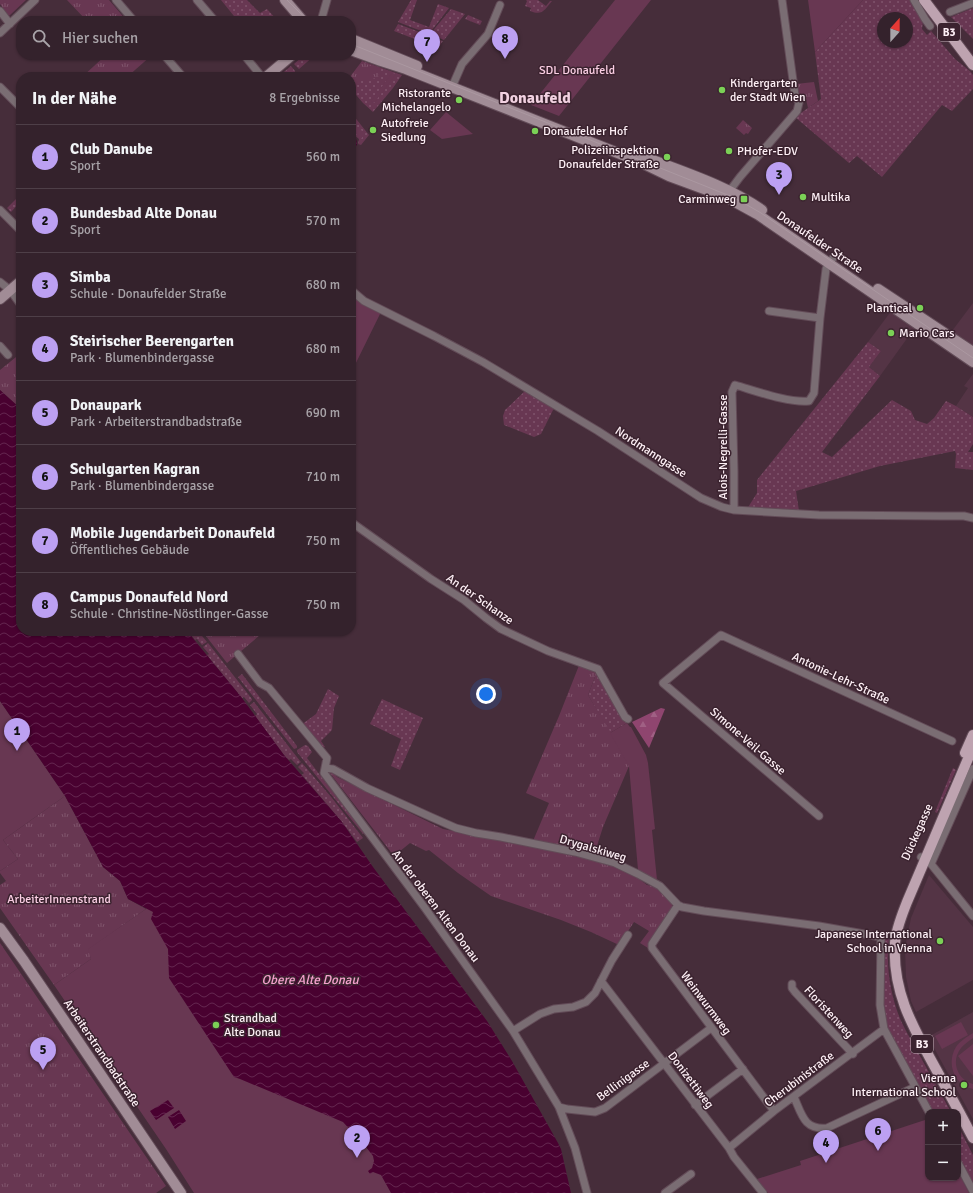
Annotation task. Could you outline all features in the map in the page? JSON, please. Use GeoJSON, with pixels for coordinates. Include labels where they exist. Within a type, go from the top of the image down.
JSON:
{"type":"FeatureCollection","features":[{"type":"Feature","properties":{"kind":"main road"},"geometry":{"type":"LineString","coordinates":[[285,0],[299,16]]}},
{"type":"Feature","properties":{"kind":"main road","name":"B3"},"geometry":{"type":"LineString","coordinates":[[924,0],[973,65]]}},
{"type":"Feature","properties":{"kind":"main road","name":"B3"},"geometry":{"type":"LineString","coordinates":[[928,0],[973,57]]}},
{"type":"Feature","properties":{"kind":"main road"},"geometry":{"type":"LineString","coordinates":[[293,8],[304,16]]}},
{"type":"Feature","properties":{"kind":"main road","name":"Donaufelder Straße"},"geometry":{"type":"LineString","coordinates":[[356,41],[453,84],[728,194],[746,199],[973,362]]}},
{"type":"Feature","properties":{"kind":"main road","name":"Donaufelder Straße"},"geometry":{"type":"LineString","coordinates":[[356,52],[453,84]]}},
{"type":"Feature","properties":{"kind":"main road"},"geometry":{"type":"LineString","coordinates":[[272,72],[286,60]]}},
{"type":"Feature","properties":{"kind":"main road","name":"Donaufelder Straße"},"geometry":{"type":"LineString","coordinates":[[831,261],[973,352]]}},
{"type":"Feature","properties":{"kind":"main road"},"geometry":{"type":"LineString","coordinates":[[0,299],[16,285]]}},
{"type":"Feature","properties":{"kind":"main road","name":"Dückegasse"},"geometry":{"type":"LineString","coordinates":[[969,763],[973,735]]}},
{"type":"Feature","properties":{"kind":"main road","name":"Dückegasse"},"geometry":{"type":"LineString","coordinates":[[894,942],[895,923],[901,900],[925,860],[969,763],[973,748]]}},
{"type":"Feature","properties":{"kind":"main road","name":"Arbeiterstrandbadstraße"},"geometry":{"type":"LineString","coordinates":[[0,928],[181,1193]]}},
{"type":"Feature","properties":{"kind":"main road","name":"B3"},"geometry":{"type":"LineString","coordinates":[[894,942],[892,968],[894,984],[900,1005],[908,1026],[954,1109]]}},
{"type":"Feature","properties":{"kind":"main road","name":"B3"},"geometry":{"type":"LineString","coordinates":[[894,942],[895,967],[898,983],[901,997],[911,1024],[973,1138]]}},
{"type":"Feature","properties":{"kind":"main road"},"geometry":{"type":"LineString","coordinates":[[961,1122],[973,1146]]}},
{"type":"Feature","properties":{"kind":"street"},"geometry":{"type":"LineString","coordinates":[[18,16],[35,0]]}},
{"type":"Feature","properties":{"kind":"street"},"geometry":{"type":"LineString","coordinates":[[116,0],[130,16]]}},
{"type":"Feature","properties":{"kind":"street"},"geometry":{"type":"LineString","coordinates":[[197,0],[211,16]]}},
{"type":"Feature","properties":{"kind":"street"},"geometry":{"type":"LineString","coordinates":[[322,16],[327,0]]}},
{"type":"Feature","properties":{"kind":"street"},"geometry":{"type":"LineString","coordinates":[[728,194],[797,111],[799,103],[795,95],[782,0]]}},
{"type":"Feature","properties":{"kind":"street"},"geometry":{"type":"LineString","coordinates":[[914,0],[924,19],[930,26]]}},
{"type":"Feature","properties":{"kind":"street"},"geometry":{"type":"LineString","coordinates":[[950,12],[973,3]]}},
{"type":"Feature","properties":{"kind":"street"},"geometry":{"type":"LineString","coordinates":[[453,84],[462,64],[488,34],[500,5]]}},
{"type":"Feature","properties":{"kind":"street"},"geometry":{"type":"LineString","coordinates":[[0,11],[10,24]]}},
{"type":"Feature","properties":{"kind":"street"},"geometry":{"type":"LineString","coordinates":[[0,33],[16,18]]}},
{"type":"Feature","properties":{"kind":"street"},"geometry":{"type":"LineString","coordinates":[[168,60],[178,72]]}},
{"type":"Feature","properties":{"kind":"street"},"geometry":{"type":"LineString","coordinates":[[248,60],[258,72]]}},
{"type":"Feature","properties":{"kind":"street"},"geometry":{"type":"LineString","coordinates":[[0,87],[16,103]]}},
{"type":"Feature","properties":{"kind":"street"},"geometry":{"type":"LineString","coordinates":[[0,210],[16,226]]}},
{"type":"Feature","properties":{"kind":"street"},"geometry":{"type":"LineString","coordinates":[[769,311],[820,318],[826,269],[831,261]]}},
{"type":"Feature","properties":{"kind":"street"},"geometry":{"type":"LineString","coordinates":[[0,282],[10,290],[16,298]]}},
{"type":"Feature","properties":{"kind":"street","name":"Nordmanngasse"},"geometry":{"type":"LineString","coordinates":[[356,294],[364,301],[483,362],[598,431],[701,498],[722,507],[734,510],[819,515],[964,516],[973,518]]}},
{"type":"Feature","properties":{"kind":"street","name":"Alois-Negrelli-Gasse"},"geometry":{"type":"LineString","coordinates":[[734,510],[732,392],[735,385],[768,395],[802,402],[809,401],[814,393],[820,318]]}},
{"type":"Feature","properties":{"kind":"street"},"geometry":{"type":"LineString","coordinates":[[0,346],[8,355]]}},
{"type":"Feature","properties":{"kind":"street","name":"An der Schanze"},"geometry":{"type":"LineString","coordinates":[[356,526],[431,579],[464,600],[501,628],[548,651],[598,669],[625,717],[628,719]]}},
{"type":"Feature","properties":{"kind":"street","name":"Antonie-Lehr-Straße"},"geometry":{"type":"LineString","coordinates":[[663,683],[721,636],[952,741]]}},
{"type":"Feature","properties":{"kind":"street","name":"An der oberen Alten Donau"},"geometry":{"type":"LineString","coordinates":[[238,654],[260,683],[269,688],[327,758],[324,773],[514,1031],[559,1107],[575,1148],[587,1193]]}},
{"type":"Feature","properties":{"kind":"street","name":"Simone-Veil-Gasse"},"geometry":{"type":"LineString","coordinates":[[663,683],[819,816]]}},
{"type":"Feature","properties":{"kind":"street","name":"Drygalskiweg"},"geometry":{"type":"LineString","coordinates":[[325,768],[333,769],[374,791],[456,828],[588,855],[615,863],[660,886],[678,905]]}},
{"type":"Feature","properties":{"kind":"street"},"geometry":{"type":"LineString","coordinates":[[925,860],[973,916]]}},
{"type":"Feature","properties":{"kind":"street"},"geometry":{"type":"LineString","coordinates":[[678,905],[704,911],[819,926],[880,937],[880,1006],[884,1030],[927,1109]]}},
{"type":"Feature","properties":{"kind":"street","name":"Weinwurmweg"},"geometry":{"type":"LineString","coordinates":[[678,905],[652,944],[652,948],[774,1111]]}},
{"type":"Feature","properties":{"kind":"street"},"geometry":{"type":"LineString","coordinates":[[514,1031],[540,1014],[554,1009],[573,1007],[586,1002],[595,993],[612,960],[628,935]]}},
{"type":"Feature","properties":{"kind":"street","name":"Donizettiweg"},"geometry":{"type":"LineString","coordinates":[[601,982],[763,1193]]}},
{"type":"Feature","properties":{"kind":"street","name":"Floristenweg"},"geometry":{"type":"LineString","coordinates":[[792,984],[792,988],[795,992],[852,1054]]}},
{"type":"Feature","properties":{"kind":"street","name":"Bellinigasse"},"geometry":{"type":"LineString","coordinates":[[559,1107],[595,1112],[605,1108],[711,1028]]}},
{"type":"Feature","properties":{"kind":"street","name":"Cherubinistraße"},"geometry":{"type":"LineString","coordinates":[[729,1148],[774,1111],[884,1030]]}},
{"type":"Feature","properties":{"kind":"street"},"geometry":{"type":"LineString","coordinates":[[696,1105],[743,1069]]}},
{"type":"Feature","properties":{"kind":"street"},"geometry":{"type":"LineString","coordinates":[[794,1097],[805,1121],[818,1129],[827,1128],[915,1087]]}},
{"type":"Feature","properties":{"kind":"street"},"geometry":{"type":"LineString","coordinates":[[961,1168],[973,1190]]}},
{"type":"Feature","properties":{"kind":"street"},"geometry":{"type":"LineString","coordinates":[[665,1193],[691,1174]]}},
{"type":"Feature","properties":{"kind":"shaded area"},"geometry":{"type":"Polygon","coordinates":[[[973,303],[973,365],[943,343],[973,303]]]}},
{"type":"Feature","properties":{"kind":"shaded area"},"geometry":{"type":"Polygon","coordinates":[[[892,310],[916,326],[880,376],[869,367],[881,351],[868,342],[892,310]]]}},
{"type":"Feature","properties":{"kind":"shaded area"},"geometry":{"type":"Polygon","coordinates":[[[973,374],[973,417],[956,406],[968,388],[964,386],[973,374]]]}},
{"type":"Feature","properties":{"kind":"shaded area","name":"Japanese International School in Vienna"},"geometry":{"type":"Polygon","coordinates":[[[929,875],[973,927],[973,980],[916,1012],[911,1001],[906,977],[905,948],[911,918],[929,875]]]}},
{"type":"Feature","properties":{"kind":"shaded area","name":"Vienna International School"},"geometry":{"type":"Polygon","coordinates":[[[973,1012],[973,1119],[928,1037],[973,1012]]]}},
{"type":"Feature","properties":{"kind":"green space"},"geometry":{"type":"Polygon","coordinates":[[[0,0],[26,0],[9,16],[0,4],[0,0]]]}},
{"type":"Feature","properties":{"kind":"green space"},"geometry":{"type":"Polygon","coordinates":[[[67,0],[109,0],[123,16],[82,16],[67,0]]]}},
{"type":"Feature","properties":{"kind":"green space"},"geometry":{"type":"Polygon","coordinates":[[[221,0],[247,0],[260,13],[267,9],[273,16],[234,16],[221,0]]]}},
{"type":"Feature","properties":{"kind":"green space"},"geometry":{"type":"Polygon","coordinates":[[[411,0],[417,0],[410,20],[429,27],[438,4],[449,8],[429,34],[398,22],[411,0]]]}},
{"type":"Feature","properties":{"kind":"green space"},"geometry":{"type":"Polygon","coordinates":[[[526,0],[538,0],[546,6],[550,1],[552,1],[543,11],[538,13],[530,11],[531,8],[525,6],[526,0]]]}},
{"type":"Feature","properties":{"kind":"green space","name":"SDL Donaufeld"},"geometry":{"type":"Polygon","coordinates":[[[615,0],[651,0],[559,116],[531,105],[615,0]]]}},
{"type":"Feature","properties":{"kind":"green space"},"geometry":{"type":"Polygon","coordinates":[[[808,0],[863,0],[815,52],[808,0]]]}},
{"type":"Feature","properties":{"kind":"green space"},"geometry":{"type":"Polygon","coordinates":[[[863,0],[911,0],[923,21],[922,29],[927,35],[931,31],[955,59],[973,75],[973,89],[952,111],[942,105],[882,177],[857,156],[849,163],[795,117],[821,99],[815,52],[863,0]]]}},
{"type":"Feature","properties":{"kind":"green space"},"geometry":{"type":"Polygon","coordinates":[[[973,8],[973,39],[951,17],[973,8]]]}},
{"type":"Feature","properties":{"kind":"green space"},"geometry":{"type":"Polygon","coordinates":[[[451,9],[465,14],[444,40],[430,34],[451,9]]]}},
{"type":"Feature","properties":{"kind":"green space"},"geometry":{"type":"Polygon","coordinates":[[[468,15],[482,21],[480,25],[465,19],[468,15]]]}},
{"type":"Feature","properties":{"kind":"green space"},"geometry":{"type":"Polygon","coordinates":[[[398,24],[425,34],[420,41],[394,31],[398,24]]]}},
{"type":"Feature","properties":{"kind":"green space"},"geometry":{"type":"Polygon","coordinates":[[[426,35],[443,41],[438,48],[421,41],[426,35]]]}},
{"type":"Feature","properties":{"kind":"green space"},"geometry":{"type":"Polygon","coordinates":[[[101,60],[146,60],[133,72],[87,72],[101,60]]]}},
{"type":"Feature","properties":{"kind":"green space"},"geometry":{"type":"Polygon","coordinates":[[[298,60],[309,60],[299,69],[294,64],[298,60]]]}},
{"type":"Feature","properties":{"kind":"green space"},"geometry":{"type":"Polygon","coordinates":[[[362,61],[402,75],[373,112],[356,95],[356,72],[354,72],[362,61]]]}},
{"type":"Feature","properties":{"kind":"green space"},"geometry":{"type":"Polygon","coordinates":[[[362,62],[380,70],[378,78],[356,80],[356,72],[354,72],[362,62]]]}},
{"type":"Feature","properties":{"kind":"green space"},"geometry":{"type":"Polygon","coordinates":[[[291,66],[295,71],[295,72],[284,72],[291,66]]]}},
{"type":"Feature","properties":{"kind":"green space"},"geometry":{"type":"Polygon","coordinates":[[[392,73],[396,74],[374,103],[371,101],[392,73]]]}},
{"type":"Feature","properties":{"kind":"green space"},"geometry":{"type":"Polygon","coordinates":[[[814,82],[818,101],[808,108],[806,99],[798,95],[796,84],[814,82]]]}},
{"type":"Feature","properties":{"kind":"green space"},"geometry":{"type":"Polygon","coordinates":[[[446,112],[473,134],[442,139],[430,130],[446,112]]]}},
{"type":"Feature","properties":{"kind":"green space"},"geometry":{"type":"Polygon","coordinates":[[[356,119],[369,135],[361,145],[358,144],[359,139],[356,136],[356,131],[358,129],[356,127],[356,119]]]}},
{"type":"Feature","properties":{"kind":"green space"},"geometry":{"type":"Polygon","coordinates":[[[743,120],[752,128],[748,134],[746,133],[744,135],[736,128],[743,120]]]}},
{"type":"Feature","properties":{"kind":"green space"},"geometry":{"type":"Polygon","coordinates":[[[356,127],[365,133],[361,139],[356,135],[356,127]]]}},
{"type":"Feature","properties":{"kind":"green space"},"geometry":{"type":"Polygon","coordinates":[[[16,199],[16,206],[11,212],[7,208],[16,199]]]}},
{"type":"Feature","properties":{"kind":"green space"},"geometry":{"type":"Polygon","coordinates":[[[356,297],[381,312],[356,363],[356,297]]]}},
{"type":"Feature","properties":{"kind":"green space"},"geometry":{"type":"Polygon","coordinates":[[[868,342],[881,351],[869,367],[880,376],[822,452],[832,457],[892,400],[911,411],[915,420],[927,424],[934,418],[946,401],[973,417],[973,444],[968,452],[973,452],[973,470],[955,468],[955,451],[880,466],[796,491],[799,511],[747,509],[757,493],[757,480],[868,342]]]}},
{"type":"Feature","properties":{"kind":"green space"},"geometry":{"type":"Polygon","coordinates":[[[16,357],[16,404],[0,390],[0,370],[16,357]]]}},
{"type":"Feature","properties":{"kind":"green space"},"geometry":{"type":"Polygon","coordinates":[[[526,390],[555,406],[541,434],[534,437],[504,425],[503,416],[505,410],[526,390]]]}},
{"type":"Feature","properties":{"kind":"green space"},"geometry":{"type":"Polygon","coordinates":[[[192,636],[202,636],[207,642],[202,645],[197,639],[195,640],[192,636]]]}},
{"type":"Feature","properties":{"kind":"green space"},"geometry":{"type":"Polygon","coordinates":[[[206,636],[259,636],[227,663],[206,636]]]}},
{"type":"Feature","properties":{"kind":"green space"},"geometry":{"type":"Polygon","coordinates":[[[208,643],[252,699],[249,703],[244,697],[242,698],[207,655],[209,654],[203,647],[208,643]]]}},
{"type":"Feature","properties":{"kind":"green space"},"geometry":{"type":"Polygon","coordinates":[[[580,663],[598,669],[588,695],[628,761],[629,766],[603,827],[594,855],[533,841],[549,803],[526,793],[580,663]]]}},
{"type":"Feature","properties":{"kind":"green space"},"geometry":{"type":"Polygon","coordinates":[[[598,669],[628,719],[627,723],[610,733],[588,695],[598,669]]]}},
{"type":"Feature","properties":{"kind":"green space"},"geometry":{"type":"Polygon","coordinates":[[[242,674],[297,748],[294,749],[238,677],[242,674]]]}},
{"type":"Feature","properties":{"kind":"green space"},"geometry":{"type":"Polygon","coordinates":[[[328,689],[339,696],[334,708],[332,730],[321,741],[325,747],[320,749],[309,730],[301,725],[316,714],[328,689]]]}},
{"type":"Feature","properties":{"kind":"green space"},"geometry":{"type":"Polygon","coordinates":[[[382,699],[423,718],[400,770],[391,766],[401,739],[370,724],[382,699]]]}},
{"type":"Feature","properties":{"kind":"green space"},"geometry":{"type":"Polygon","coordinates":[[[0,701],[65,796],[3,840],[18,859],[0,871],[0,701]]]}},
{"type":"Feature","properties":{"kind":"green space"},"geometry":{"type":"Polygon","coordinates":[[[254,702],[301,762],[297,765],[284,755],[255,716],[257,714],[250,705],[254,702]]]}},
{"type":"Feature","properties":{"kind":"green space"},"geometry":{"type":"Polygon","coordinates":[[[661,708],[665,709],[649,748],[632,722],[661,708]]]}},
{"type":"Feature","properties":{"kind":"green space"},"geometry":{"type":"Polygon","coordinates":[[[627,723],[631,727],[646,755],[648,763],[655,829],[652,830],[657,880],[638,870],[629,766],[610,733],[627,723]]]}},
{"type":"Feature","properties":{"kind":"green space"},"geometry":{"type":"Polygon","coordinates":[[[305,745],[308,746],[312,752],[307,758],[364,833],[363,834],[297,752],[297,750],[305,745]]]}},
{"type":"Feature","properties":{"kind":"green space"},"geometry":{"type":"Polygon","coordinates":[[[302,763],[363,838],[357,842],[302,775],[304,773],[298,767],[302,763]]]}},
{"type":"Feature","properties":{"kind":"green space"},"geometry":{"type":"Polygon","coordinates":[[[953,768],[956,770],[937,813],[935,812],[953,768]]]}},
{"type":"Feature","properties":{"kind":"green space"},"geometry":{"type":"Polygon","coordinates":[[[331,771],[337,777],[443,829],[576,855],[620,868],[635,876],[647,885],[653,886],[660,891],[672,904],[672,909],[648,945],[648,948],[640,943],[649,931],[634,922],[619,945],[561,920],[491,896],[429,850],[426,851],[410,843],[394,856],[330,773],[331,771]]]}},
{"type":"Feature","properties":{"kind":"green space","name":"ArbeiterInnenstrand"},"geometry":{"type":"Polygon","coordinates":[[[65,796],[103,867],[120,881],[128,899],[146,909],[89,949],[91,959],[54,985],[0,908],[0,885],[6,881],[0,871],[18,859],[3,840],[65,796]]]}},
{"type":"Feature","properties":{"kind":"green space","name":"Strandbad Alte Donau"},"geometry":{"type":"Polygon","coordinates":[[[160,874],[437,1193],[194,1193],[166,1149],[54,985],[91,959],[88,949],[146,909],[160,874]]]}},
{"type":"Feature","properties":{"kind":"green space"},"geometry":{"type":"Polygon","coordinates":[[[890,931],[888,954],[889,977],[901,1021],[949,1109],[930,1109],[887,1028],[882,1006],[883,938],[890,931]]]}},
{"type":"Feature","properties":{"kind":"green space"},"geometry":{"type":"Polygon","coordinates":[[[0,943],[166,1186],[156,1193],[0,1193],[0,943]]]}},
{"type":"Feature","properties":{"kind":"green space"},"geometry":{"type":"Polygon","coordinates":[[[961,1022],[968,1035],[942,1049],[935,1036],[961,1022]]]}},
{"type":"Feature","properties":{"kind":"green space"},"geometry":{"type":"Polygon","coordinates":[[[973,1033],[973,1038],[962,1047],[958,1053],[956,1064],[960,1075],[963,1079],[973,1084],[973,1089],[966,1087],[957,1078],[952,1066],[952,1060],[956,1047],[973,1033]]]}},
{"type":"Feature","properties":{"kind":"green space"},"geometry":{"type":"Polygon","coordinates":[[[973,1044],[973,1076],[958,1056],[973,1044]]]}},
{"type":"Feature","properties":{"kind":"green space"},"geometry":{"type":"Polygon","coordinates":[[[925,1120],[925,1181],[961,1181],[961,1178],[969,1193],[768,1193],[757,1179],[801,1165],[800,1161],[925,1120]]]}},
{"type":"Feature","properties":{"kind":"green space"},"geometry":{"type":"Polygon","coordinates":[[[961,1132],[973,1155],[973,1186],[961,1164],[961,1132]]]}},
{"type":"Feature","properties":{"kind":"water","name":"Obere Alte Donau"},"geometry":{"type":"Polygon","coordinates":[[[0,390],[16,404],[16,636],[191,636],[242,698],[284,755],[342,822],[373,867],[487,1021],[512,1061],[561,1149],[571,1193],[391,1193],[381,1175],[373,1172],[370,1174],[368,1171],[372,1168],[374,1161],[373,1156],[343,1122],[234,1077],[169,978],[168,949],[151,919],[153,912],[128,899],[120,881],[103,867],[65,796],[0,701],[0,390]]]}},
{"type":"Feature","properties":{"kind":"water"},"geometry":{"type":"Polygon","coordinates":[[[168,1100],[174,1108],[156,1120],[150,1111],[168,1100]]]}},
{"type":"Feature","properties":{"kind":"water"},"geometry":{"type":"Polygon","coordinates":[[[179,1110],[186,1121],[175,1129],[168,1117],[179,1110]]]}},
{"type":"Feature","properties":{"kind":"tram line"},"geometry":{"type":"LineString","coordinates":[[287,0],[304,16]]}},
{"type":"Feature","properties":{"kind":"tram line"},"geometry":{"type":"LineString","coordinates":[[356,46],[735,198],[761,213],[973,358]]}},
{"type":"Feature","properties":{"kind":"place","name":"Campus Donaufeld Nord"},"geometry":{"type":"Point","coordinates":[505,59]}},
{"type":"Feature","properties":{"kind":"place","name":"Mobile Jugendarbeit Donaufeld"},"geometry":{"type":"Point","coordinates":[427,62]}},
{"type":"Feature","properties":{"kind":"place","name":"Kindergarten der Stadt Wien"},"geometry":{"type":"Point","coordinates":[722,90]}},
{"type":"Feature","properties":{"kind":"place","name":"Ristorante Michelangelo"},"geometry":{"type":"Point","coordinates":[459,100]}},
{"type":"Feature","properties":{"kind":"place","name":"Autofreie Siedlung"},"geometry":{"type":"Point","coordinates":[373,130]}},
{"type":"Feature","properties":{"kind":"place","name":"Donaufelder Hof"},"geometry":{"type":"Point","coordinates":[535,131]}},
{"type":"Feature","properties":{"kind":"place","name":"PHofer-EDV"},"geometry":{"type":"Point","coordinates":[729,151]}},
{"type":"Feature","properties":{"kind":"place","name":"Polizeiinspektion Donaufelder Straße"},"geometry":{"type":"Point","coordinates":[667,157]}},
{"type":"Feature","properties":{"kind":"place","name":"Simba"},"geometry":{"type":"Point","coordinates":[779,195]}},
{"type":"Feature","properties":{"kind":"place","name":"Multika"},"geometry":{"type":"Point","coordinates":[803,197]}},
{"type":"Feature","properties":{"kind":"place","name":"Carminweg"},"geometry":{"type":"Point","coordinates":[744,199]}},
{"type":"Feature","properties":{"kind":"place","name":"Plantical"},"geometry":{"type":"Point","coordinates":[920,308]}},
{"type":"Feature","properties":{"kind":"place","name":"Mario Cars"},"geometry":{"type":"Point","coordinates":[891,333]}},
{"type":"Feature","properties":{"kind":"place","name":"Club Danube"},"geometry":{"type":"Point","coordinates":[17,751]}},
{"type":"Feature","properties":{"kind":"place","name":"Japanese International School in Vienna"},"geometry":{"type":"Point","coordinates":[940,941]}},
{"type":"Feature","properties":{"kind":"place","name":"Strandbad Alte Donau"},"geometry":{"type":"Point","coordinates":[216,1025]}},
{"type":"Feature","properties":{"kind":"place","name":"Donaupark"},"geometry":{"type":"Point","coordinates":[43,1070]}},
{"type":"Feature","properties":{"kind":"place","name":"Vienna International School"},"geometry":{"type":"Point","coordinates":[964,1085]}},
{"type":"Feature","properties":{"kind":"place","name":"Schulgarten Kagran"},"geometry":{"type":"Point","coordinates":[878,1151]}},
{"type":"Feature","properties":{"kind":"place","name":"Bundesbad Alte Donau"},"geometry":{"type":"Point","coordinates":[357,1158]}},
{"type":"Feature","properties":{"kind":"place","name":"Steirischer Beerengarten"},"geometry":{"type":"Point","coordinates":[826,1163]}},
{"type":"Feature","properties":{"kind":"district","name":"Donaufeld"},"geometry":{"type":"Point","coordinates":[535,97]}}]}
